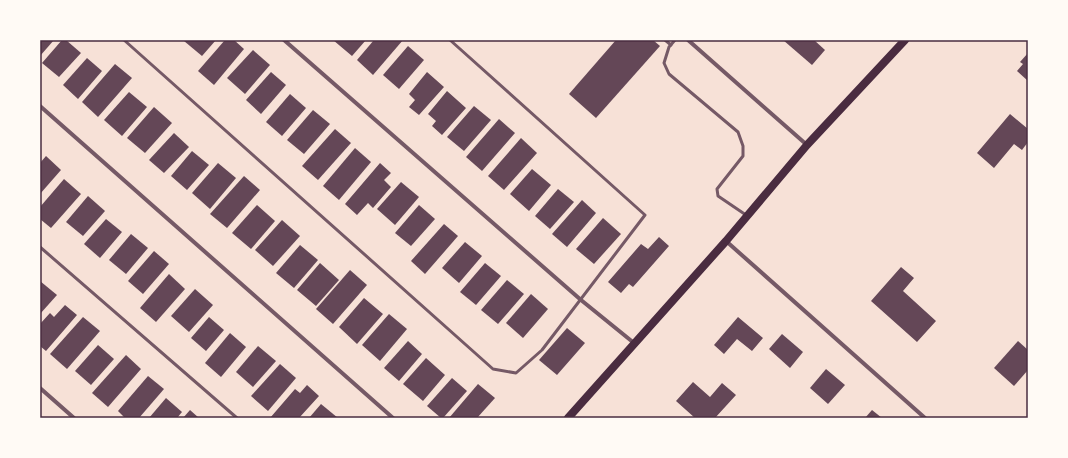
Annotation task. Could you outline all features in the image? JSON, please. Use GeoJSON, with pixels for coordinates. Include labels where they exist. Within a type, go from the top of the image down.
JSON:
{"type":"FeatureCollection","features":[{"type":"Feature","properties":{"kind":"main road"},"geometry":{"type":"LineString","coordinates":[[568,418],[726,241],[807,145],[905,40]]}},
{"type":"Feature","properties":{"kind":"street"},"geometry":{"type":"LineString","coordinates":[[284,40],[581,300],[634,343]]}},
{"type":"Feature","properties":{"kind":"street"},"geometry":{"type":"LineString","coordinates":[[688,40],[807,145]]}},
{"type":"Feature","properties":{"kind":"street"},"geometry":{"type":"LineString","coordinates":[[40,106],[393,418]]}},
{"type":"Feature","properties":{"kind":"street"},"geometry":{"type":"LineString","coordinates":[[726,241],[925,418]]}},
{"type":"Feature","properties":{"kind":"street"},"geometry":{"type":"LineString","coordinates":[[40,388],[74,418]]}},
{"type":"Feature","properties":{"kind":"lane"},"geometry":{"type":"LineString","coordinates":[[124,40],[493,369],[516,373],[542,350],[645,215],[450,40]]}},
{"type":"Feature","properties":{"kind":"lane"},"geometry":{"type":"LineString","coordinates":[[665,40],[671,44]]}},
{"type":"Feature","properties":{"kind":"lane"},"geometry":{"type":"LineString","coordinates":[[675,40],[669,47],[664,63],[669,74],[738,132],[743,146],[744,156],[717,189],[718,196],[747,216]]}},
{"type":"Feature","properties":{"kind":"lane"},"geometry":{"type":"LineString","coordinates":[[40,247],[237,418]]}},
{"type":"Feature","properties":{"kind":"building"},"geometry":{"type":"Polygon","coordinates":[[[40,40],[54,40],[40,56],[40,40]]]}},
{"type":"Feature","properties":{"kind":"building"},"geometry":{"type":"Polygon","coordinates":[[[62,40],[66,40],[81,53],[59,77],[42,63],[62,40]]]}},
{"type":"Feature","properties":{"kind":"building"},"geometry":{"type":"Polygon","coordinates":[[[216,40],[202,56],[184,41],[216,40]]]}},
{"type":"Feature","properties":{"kind":"building"},"geometry":{"type":"Polygon","coordinates":[[[225,40],[234,40],[244,49],[214,85],[198,71],[225,40]]]}},
{"type":"Feature","properties":{"kind":"building"},"geometry":{"type":"Polygon","coordinates":[[[333,40],[366,40],[352,56],[333,40]]]}},
{"type":"Feature","properties":{"kind":"building"},"geometry":{"type":"Polygon","coordinates":[[[374,40],[403,40],[373,75],[357,60],[374,40]]]}},
{"type":"Feature","properties":{"kind":"building"},"geometry":{"type":"Polygon","coordinates":[[[616,40],[653,40],[660,46],[596,118],[569,94],[616,40]]]}},
{"type":"Feature","properties":{"kind":"building"},"geometry":{"type":"Polygon","coordinates":[[[783,40],[814,40],[825,50],[812,65],[783,40]]]}},
{"type":"Feature","properties":{"kind":"building"},"geometry":{"type":"Polygon","coordinates":[[[408,46],[424,60],[399,89],[383,75],[408,46]]]}},
{"type":"Feature","properties":{"kind":"building"},"geometry":{"type":"Polygon","coordinates":[[[253,50],[270,65],[245,94],[227,78],[253,50]]]}},
{"type":"Feature","properties":{"kind":"building"},"geometry":{"type":"Polygon","coordinates":[[[1028,53],[1028,81],[1017,71],[1023,64],[1020,62],[1028,53]]]}},
{"type":"Feature","properties":{"kind":"building"},"geometry":{"type":"Polygon","coordinates":[[[87,58],[102,71],[78,99],[63,85],[87,58]]]}},
{"type":"Feature","properties":{"kind":"building"},"geometry":{"type":"Polygon","coordinates":[[[115,64],[132,78],[98,117],[82,102],[115,64]]]}},
{"type":"Feature","properties":{"kind":"building"},"geometry":{"type":"Polygon","coordinates":[[[271,72],[286,85],[261,114],[246,100],[271,72]]]}},
{"type":"Feature","properties":{"kind":"building"},"geometry":{"type":"Polygon","coordinates":[[[427,72],[444,87],[419,115],[409,107],[415,100],[409,94],[427,72]]]}},
{"type":"Feature","properties":{"kind":"building"},"geometry":{"type":"Polygon","coordinates":[[[447,91],[466,108],[442,135],[432,126],[436,121],[428,114],[447,91]]]}},
{"type":"Feature","properties":{"kind":"building"},"geometry":{"type":"Polygon","coordinates":[[[129,92],[147,107],[122,136],[104,120],[129,92]]]}},
{"type":"Feature","properties":{"kind":"building"},"geometry":{"type":"Polygon","coordinates":[[[290,94],[306,108],[282,136],[266,122],[290,94]]]}},
{"type":"Feature","properties":{"kind":"building"},"geometry":{"type":"Polygon","coordinates":[[[474,106],[491,120],[464,151],[447,137],[474,106]]]}},
{"type":"Feature","properties":{"kind":"building"},"geometry":{"type":"Polygon","coordinates":[[[154,107],[172,123],[145,153],[127,138],[154,107]]]}},
{"type":"Feature","properties":{"kind":"building"},"geometry":{"type":"Polygon","coordinates":[[[313,110],[330,124],[304,154],[287,140],[313,110]]]}},
{"type":"Feature","properties":{"kind":"building"},"geometry":{"type":"Polygon","coordinates":[[[1010,114],[1028,129],[1028,142],[1022,150],[1014,144],[994,168],[977,153],[1010,114]]]}},
{"type":"Feature","properties":{"kind":"building"},"geometry":{"type":"Polygon","coordinates":[[[499,119],[515,133],[482,171],[466,157],[499,119]]]}},
{"type":"Feature","properties":{"kind":"building"},"geometry":{"type":"Polygon","coordinates":[[[335,129],[351,143],[318,180],[302,166],[335,129]]]}},
{"type":"Feature","properties":{"kind":"building"},"geometry":{"type":"Polygon","coordinates":[[[174,133],[189,147],[164,173],[149,160],[174,133]]]}},
{"type":"Feature","properties":{"kind":"building"},"geometry":{"type":"Polygon","coordinates":[[[521,138],[537,153],[504,190],[488,176],[521,138]]]}},
{"type":"Feature","properties":{"kind":"building"},"geometry":{"type":"Polygon","coordinates":[[[355,148],[371,162],[339,200],[323,186],[355,148]]]}},
{"type":"Feature","properties":{"kind":"building"},"geometry":{"type":"Polygon","coordinates":[[[192,151],[209,165],[187,190],[171,176],[192,151]]]}},
{"type":"Feature","properties":{"kind":"building"},"geometry":{"type":"Polygon","coordinates":[[[46,156],[61,170],[40,194],[40,163],[46,156]]]}},
{"type":"Feature","properties":{"kind":"building"},"geometry":{"type":"Polygon","coordinates":[[[218,163],[236,178],[210,209],[192,193],[218,163]]]}},
{"type":"Feature","properties":{"kind":"building"},"geometry":{"type":"Polygon","coordinates":[[[380,163],[391,173],[384,180],[391,187],[373,208],[368,203],[357,215],[345,204],[380,163]]]}},
{"type":"Feature","properties":{"kind":"building"},"geometry":{"type":"Polygon","coordinates":[[[532,169],[551,185],[529,211],[510,194],[532,169]]]}},
{"type":"Feature","properties":{"kind":"building"},"geometry":{"type":"Polygon","coordinates":[[[244,176],[260,190],[227,228],[210,214],[244,176]]]}},
{"type":"Feature","properties":{"kind":"building"},"geometry":{"type":"Polygon","coordinates":[[[64,179],[81,194],[51,228],[40,219],[40,207],[64,179]]]}},
{"type":"Feature","properties":{"kind":"building"},"geometry":{"type":"Polygon","coordinates":[[[401,182],[419,197],[395,225],[377,209],[401,182]]]}},
{"type":"Feature","properties":{"kind":"building"},"geometry":{"type":"Polygon","coordinates":[[[558,189],[574,202],[550,229],[535,216],[558,189]]]}},
{"type":"Feature","properties":{"kind":"building"},"geometry":{"type":"Polygon","coordinates":[[[88,196],[105,211],[83,236],[66,222],[88,196]]]}},
{"type":"Feature","properties":{"kind":"building"},"geometry":{"type":"Polygon","coordinates":[[[582,200],[596,213],[567,247],[552,234],[582,200]]]}},
{"type":"Feature","properties":{"kind":"building"},"geometry":{"type":"Polygon","coordinates":[[[257,205],[275,221],[251,249],[232,233],[257,205]]]}},
{"type":"Feature","properties":{"kind":"building"},"geometry":{"type":"Polygon","coordinates":[[[419,205],[435,219],[411,246],[395,233],[419,205]]]}},
{"type":"Feature","properties":{"kind":"building"},"geometry":{"type":"Polygon","coordinates":[[[603,218],[621,234],[594,264],[576,249],[603,218]]]}},
{"type":"Feature","properties":{"kind":"building"},"geometry":{"type":"Polygon","coordinates":[[[106,219],[122,232],[100,258],[84,244],[106,219]]]}},
{"type":"Feature","properties":{"kind":"building"},"geometry":{"type":"Polygon","coordinates":[[[282,220],[300,236],[273,266],[255,250],[282,220]]]}},
{"type":"Feature","properties":{"kind":"building"},"geometry":{"type":"Polygon","coordinates":[[[444,224],[458,236],[425,274],[411,261],[444,224]]]}},
{"type":"Feature","properties":{"kind":"building"},"geometry":{"type":"Polygon","coordinates":[[[131,234],[148,248],[126,274],[109,260],[131,234]]]}},
{"type":"Feature","properties":{"kind":"building"},"geometry":{"type":"Polygon","coordinates":[[[659,237],[669,246],[633,287],[629,284],[621,293],[608,282],[641,244],[648,249],[659,237]]]}},
{"type":"Feature","properties":{"kind":"building"},"geometry":{"type":"Polygon","coordinates":[[[465,242],[482,256],[459,283],[442,268],[465,242]]]}},
{"type":"Feature","properties":{"kind":"building"},"geometry":{"type":"Polygon","coordinates":[[[300,245],[318,260],[294,288],[276,273],[300,245]]]}},
{"type":"Feature","properties":{"kind":"building"},"geometry":{"type":"Polygon","coordinates":[[[154,251],[169,264],[143,294],[128,281],[154,251]]]}},
{"type":"Feature","properties":{"kind":"building"},"geometry":{"type":"Polygon","coordinates":[[[320,263],[339,280],[316,306],[297,290],[320,263]]]}},
{"type":"Feature","properties":{"kind":"building"},"geometry":{"type":"Polygon","coordinates":[[[485,263],[501,276],[476,305],[460,292],[485,263]]]}},
{"type":"Feature","properties":{"kind":"building"},"geometry":{"type":"Polygon","coordinates":[[[901,267],[914,278],[903,291],[936,321],[917,342],[871,301],[901,267]]]}},
{"type":"Feature","properties":{"kind":"building"},"geometry":{"type":"Polygon","coordinates":[[[350,270],[367,285],[333,324],[316,309],[350,270]]]}},
{"type":"Feature","properties":{"kind":"building"},"geometry":{"type":"Polygon","coordinates":[[[169,274],[185,289],[156,322],[140,308],[169,274]]]}},
{"type":"Feature","properties":{"kind":"building"},"geometry":{"type":"Polygon","coordinates":[[[507,280],[524,294],[498,324],[481,310],[507,280]]]}},
{"type":"Feature","properties":{"kind":"building"},"geometry":{"type":"Polygon","coordinates":[[[40,281],[57,295],[40,314],[40,281]]]}},
{"type":"Feature","properties":{"kind":"building"},"geometry":{"type":"Polygon","coordinates":[[[195,289],[213,305],[189,332],[171,316],[195,289]]]}},
{"type":"Feature","properties":{"kind":"building"},"geometry":{"type":"Polygon","coordinates":[[[531,294],[548,309],[523,338],[506,323],[531,294]]]}},
{"type":"Feature","properties":{"kind":"building"},"geometry":{"type":"Polygon","coordinates":[[[364,298],[383,314],[357,344],[339,327],[364,298]]]}},
{"type":"Feature","properties":{"kind":"building"},"geometry":{"type":"Polygon","coordinates":[[[65,305],[77,315],[46,351],[40,346],[40,324],[50,313],[54,317],[65,305]]]}},
{"type":"Feature","properties":{"kind":"building"},"geometry":{"type":"Polygon","coordinates":[[[389,314],[407,329],[380,361],[362,345],[389,314]]]}},
{"type":"Feature","properties":{"kind":"building"},"geometry":{"type":"Polygon","coordinates":[[[83,317],[100,331],[67,369],[50,354],[83,317]]]}},
{"type":"Feature","properties":{"kind":"building"},"geometry":{"type":"Polygon","coordinates":[[[209,317],[224,330],[206,351],[191,338],[209,317]]]}},
{"type":"Feature","properties":{"kind":"building"},"geometry":{"type":"Polygon","coordinates":[[[738,317],[763,338],[752,351],[737,339],[724,354],[714,345],[738,317]]]}},
{"type":"Feature","properties":{"kind":"building"},"geometry":{"type":"Polygon","coordinates":[[[567,328],[585,343],[557,375],[539,360],[567,328]]]}},
{"type":"Feature","properties":{"kind":"building"},"geometry":{"type":"Polygon","coordinates":[[[230,333],[246,347],[221,377],[205,363],[230,333]]]}},
{"type":"Feature","properties":{"kind":"building"},"geometry":{"type":"Polygon","coordinates":[[[782,334],[803,352],[790,368],[769,349],[782,334]]]}},
{"type":"Feature","properties":{"kind":"building"},"geometry":{"type":"Polygon","coordinates":[[[408,341],[422,354],[399,381],[384,368],[408,341]]]}},
{"type":"Feature","properties":{"kind":"building"},"geometry":{"type":"Polygon","coordinates":[[[1018,341],[1028,350],[1028,370],[1014,386],[994,368],[1018,341]]]}},
{"type":"Feature","properties":{"kind":"building"},"geometry":{"type":"Polygon","coordinates":[[[98,345],[114,359],[91,385],[75,371],[98,345]]]}},
{"type":"Feature","properties":{"kind":"building"},"geometry":{"type":"Polygon","coordinates":[[[258,346],[276,361],[253,387],[236,372],[258,346]]]}},
{"type":"Feature","properties":{"kind":"building"},"geometry":{"type":"Polygon","coordinates":[[[126,355],[141,369],[108,407],[92,393],[126,355]]]}},
{"type":"Feature","properties":{"kind":"building"},"geometry":{"type":"Polygon","coordinates":[[[426,358],[445,375],[423,401],[403,384],[426,358]]]}},
{"type":"Feature","properties":{"kind":"building"},"geometry":{"type":"Polygon","coordinates":[[[280,364],[296,378],[268,411],[251,396],[280,364]]]}},
{"type":"Feature","properties":{"kind":"building"},"geometry":{"type":"Polygon","coordinates":[[[826,369],[845,385],[828,404],[810,388],[826,369]]]}},
{"type":"Feature","properties":{"kind":"building"},"geometry":{"type":"Polygon","coordinates":[[[148,376],[164,389],[139,418],[125,418],[118,411],[148,376]]]}},
{"type":"Feature","properties":{"kind":"building"},"geometry":{"type":"Polygon","coordinates":[[[452,378],[467,391],[443,418],[441,418],[427,406],[452,378]]]}},
{"type":"Feature","properties":{"kind":"building"},"geometry":{"type":"Polygon","coordinates":[[[693,382],[710,397],[722,383],[736,395],[715,418],[695,418],[676,401],[693,382]]]}},
{"type":"Feature","properties":{"kind":"building"},"geometry":{"type":"Polygon","coordinates":[[[478,384],[495,398],[477,418],[449,418],[478,384]]]}},
{"type":"Feature","properties":{"kind":"building"},"geometry":{"type":"Polygon","coordinates":[[[307,385],[319,396],[299,418],[270,418],[295,389],[300,393],[307,385]]]}},
{"type":"Feature","properties":{"kind":"building"},"geometry":{"type":"Polygon","coordinates":[[[166,398],[182,412],[177,418],[149,418],[166,398]]]}},
{"type":"Feature","properties":{"kind":"building"},"geometry":{"type":"Polygon","coordinates":[[[321,404],[338,418],[309,418],[321,404]]]}},
{"type":"Feature","properties":{"kind":"building"},"geometry":{"type":"Polygon","coordinates":[[[190,410],[199,418],[183,418],[190,410]]]}},
{"type":"Feature","properties":{"kind":"building"},"geometry":{"type":"Polygon","coordinates":[[[872,410],[882,418],[865,418],[872,410]]]}}]}
